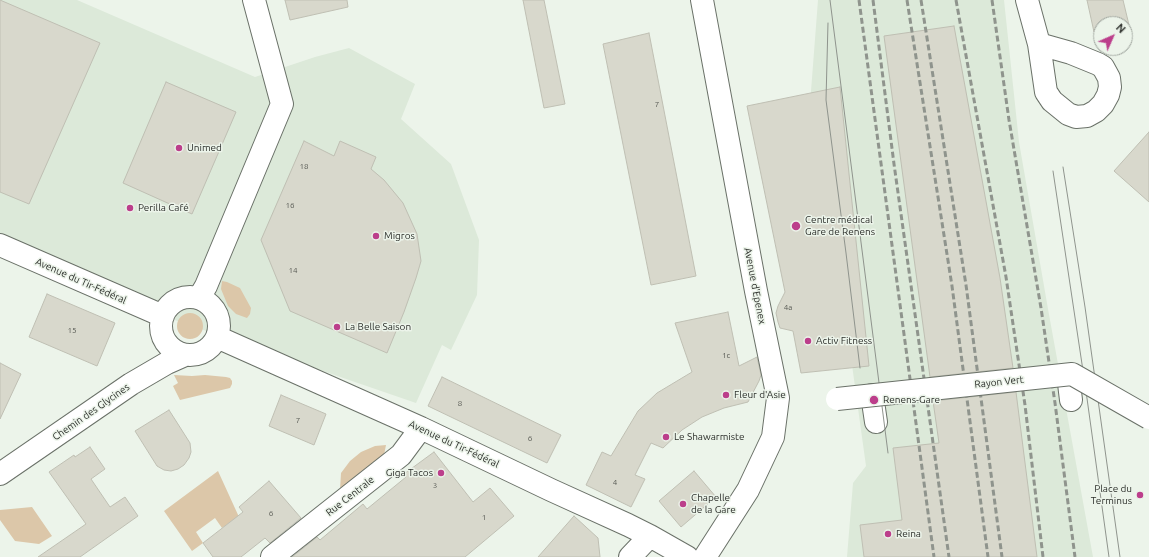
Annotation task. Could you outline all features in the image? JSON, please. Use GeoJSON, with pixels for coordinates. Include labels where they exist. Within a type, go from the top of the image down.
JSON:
{"type":"FeatureCollection","features":[{"type":"Feature","properties":{"kind":"street"},"geometry":{"type":"LineString","coordinates":[[199,298],[206,286],[282,104],[254,0]]}},
{"type":"Feature","properties":{"kind":"street","name":"Avenue d'Epenex"},"geometry":{"type":"LineString","coordinates":[[702,0],[756,291],[778,398],[773,437],[748,490],[706,557]]}},
{"type":"Feature","properties":{"kind":"street"},"geometry":{"type":"LineString","coordinates":[[1027,0],[1039,44]]}},
{"type":"Feature","properties":{"kind":"street","name":"Avenue du Tir-Fédéral"},"geometry":{"type":"LineString","coordinates":[[0,245],[163,316]]}},
{"type":"Feature","properties":{"kind":"street"},"geometry":{"type":"LineString","coordinates":[[183,298],[199,298],[207,302],[217,315],[219,323],[217,337],[211,347],[204,352],[195,355],[185,355],[173,350],[165,341],[161,333],[161,323],[168,307],[175,302],[183,298]]}},
{"type":"Feature","properties":{"kind":"street","name":"Avenue du Tir-Fédéral"},"geometry":{"type":"LineString","coordinates":[[217,337],[421,428],[650,536],[687,557]]}},
{"type":"Feature","properties":{"kind":"street","name":"Chemin des Glycines"},"geometry":{"type":"LineString","coordinates":[[0,474],[131,384],[167,363],[185,355]]}},
{"type":"Feature","properties":{"kind":"street","name":"Rayon Vert"},"geometry":{"type":"LineString","coordinates":[[837,399],[1072,374],[1149,418]]}},
{"type":"Feature","properties":{"kind":"street"},"geometry":{"type":"LineString","coordinates":[[1068,375],[1071,400]]}},
{"type":"Feature","properties":{"kind":"street"},"geometry":{"type":"LineString","coordinates":[[872,395],[876,422]]}},
{"type":"Feature","properties":{"kind":"street","name":"Rue Centrale"},"geometry":{"type":"LineString","coordinates":[[272,557],[401,455],[421,428]]}},
{"type":"Feature","properties":{"kind":"street"},"geometry":{"type":"LineString","coordinates":[[630,557],[650,536]]}},
{"type":"Feature","properties":{"kind":"shaded area"},"geometry":{"type":"Polygon","coordinates":[[[0,0],[77,0],[255,77],[315,57],[349,48],[415,84],[401,119],[451,164],[479,240],[477,295],[451,350],[442,345],[416,403],[163,316],[0,245],[0,0]]]}},
{"type":"Feature","properties":{"kind":"shaded area"},"geometry":{"type":"Polygon","coordinates":[[[818,0],[1004,0],[1019,142],[1093,557],[847,557],[853,483],[866,466],[852,365],[808,130],[818,0]]]}},
{"type":"Feature","properties":{"kind":"shaded area"},"geometry":{"type":"Polygon","coordinates":[[[222,281],[240,288],[251,308],[250,314],[247,318],[236,314],[228,306],[221,289],[222,281]]]}},
{"type":"Feature","properties":{"kind":"shaded area"},"geometry":{"type":"Polygon","coordinates":[[[190,313],[199,317],[203,326],[199,335],[190,339],[181,335],[177,326],[181,317],[190,313]]]}},
{"type":"Feature","properties":{"kind":"shaded area"},"geometry":{"type":"Polygon","coordinates":[[[174,375],[226,377],[230,378],[232,384],[230,388],[180,400],[173,386],[178,383],[174,375]]]}},
{"type":"Feature","properties":{"kind":"shaded area"},"geometry":{"type":"Polygon","coordinates":[[[386,445],[384,455],[380,459],[340,490],[341,473],[350,461],[361,452],[375,446],[386,445]]]}},
{"type":"Feature","properties":{"kind":"shaded area"},"geometry":{"type":"Polygon","coordinates":[[[218,471],[239,517],[222,528],[215,518],[196,532],[203,543],[192,551],[164,511],[218,471]]]}},
{"type":"Feature","properties":{"kind":"shaded area"},"geometry":{"type":"Polygon","coordinates":[[[32,507],[52,536],[39,544],[15,541],[0,520],[0,510],[32,507]]]}},
{"type":"Feature","properties":{"kind":"building"},"geometry":{"type":"Polygon","coordinates":[[[0,0],[100,43],[29,204],[0,192],[0,0]]]}},
{"type":"Feature","properties":{"kind":"building"},"geometry":{"type":"Polygon","coordinates":[[[285,0],[347,0],[348,7],[290,20],[285,0]]]}},
{"type":"Feature","properties":{"kind":"building"},"geometry":{"type":"Polygon","coordinates":[[[523,0],[544,0],[565,104],[544,108],[523,0]]]}},
{"type":"Feature","properties":{"kind":"building"},"geometry":{"type":"Polygon","coordinates":[[[1087,0],[1123,0],[1127,16],[1093,16],[1093,27],[1087,0]]]}},
{"type":"Feature","properties":{"kind":"building"},"geometry":{"type":"Polygon","coordinates":[[[954,26],[1000,278],[1013,368],[930,377],[884,36],[954,26]]]}},
{"type":"Feature","properties":{"kind":"building"},"geometry":{"type":"Polygon","coordinates":[[[649,33],[696,276],[651,285],[603,44],[649,33]]]}},
{"type":"Feature","properties":{"kind":"building","name":"Unimed"},"geometry":{"type":"Polygon","coordinates":[[[166,82],[236,112],[192,214],[123,183],[166,82]]]}},
{"type":"Feature","properties":{"kind":"building"},"geometry":{"type":"Polygon","coordinates":[[[840,87],[869,366],[801,373],[793,331],[780,328],[776,313],[785,292],[747,106],[840,87]]]}},
{"type":"Feature","properties":{"kind":"building"},"geometry":{"type":"Polygon","coordinates":[[[1149,132],[1149,202],[1114,171],[1149,132]]]}},
{"type":"Feature","properties":{"kind":"building"},"geometry":{"type":"Polygon","coordinates":[[[304,141],[334,156],[340,141],[376,157],[371,169],[384,180],[403,203],[417,234],[421,261],[404,312],[387,353],[290,311],[261,240],[304,141]]]}},
{"type":"Feature","properties":{"kind":"building"},"geometry":{"type":"Polygon","coordinates":[[[47,294],[115,323],[97,366],[29,337],[47,294]]]}},
{"type":"Feature","properties":{"kind":"building"},"geometry":{"type":"Polygon","coordinates":[[[728,312],[739,366],[757,357],[761,375],[748,402],[724,408],[702,417],[682,430],[663,448],[651,443],[635,475],[645,479],[631,507],[586,485],[602,452],[611,456],[638,411],[657,393],[692,372],[675,323],[728,312]]]}},
{"type":"Feature","properties":{"kind":"building"},"geometry":{"type":"Polygon","coordinates":[[[0,363],[21,374],[0,419],[0,363]]]}},
{"type":"Feature","properties":{"kind":"building"},"geometry":{"type":"Polygon","coordinates":[[[442,377],[561,435],[547,463],[428,406],[442,377]]]}},
{"type":"Feature","properties":{"kind":"building"},"geometry":{"type":"Polygon","coordinates":[[[1016,392],[1037,557],[864,557],[860,525],[902,520],[893,448],[939,443],[933,401],[1016,392]]]}},
{"type":"Feature","properties":{"kind":"building"},"geometry":{"type":"Polygon","coordinates":[[[281,395],[326,414],[314,445],[269,426],[281,395]]]}},
{"type":"Feature","properties":{"kind":"building"},"geometry":{"type":"Polygon","coordinates":[[[169,410],[190,443],[191,452],[184,465],[171,471],[164,470],[157,466],[135,431],[169,410]]]}},
{"type":"Feature","properties":{"kind":"building"},"geometry":{"type":"Polygon","coordinates":[[[90,447],[105,469],[91,479],[110,507],[125,497],[138,516],[80,557],[38,557],[86,524],[49,472],[74,455],[75,457],[90,447]]]}},
{"type":"Feature","properties":{"kind":"building"},"geometry":{"type":"Polygon","coordinates":[[[434,452],[473,502],[490,488],[514,516],[465,557],[292,557],[317,537],[320,540],[363,504],[367,509],[406,477],[404,474],[434,452]]]}},
{"type":"Feature","properties":{"kind":"building"},"geometry":{"type":"Polygon","coordinates":[[[694,471],[716,497],[681,527],[659,501],[694,471]]]}},
{"type":"Feature","properties":{"kind":"building"},"geometry":{"type":"Polygon","coordinates":[[[269,481],[301,518],[270,543],[265,538],[241,557],[213,557],[203,543],[243,512],[239,507],[269,481]]]}},
{"type":"Feature","properties":{"kind":"building"},"geometry":{"type":"Polygon","coordinates":[[[574,516],[598,538],[600,557],[538,557],[574,516]]]}},
{"type":"Feature","properties":{"kind":"tram line"},"geometry":{"type":"LineString","coordinates":[[830,0],[888,453]]}},
{"type":"Feature","properties":{"kind":"tram line"},"geometry":{"type":"LineString","coordinates":[[828,23],[826,100],[860,368]]}},
{"type":"Feature","properties":{"kind":"tram line"},"geometry":{"type":"LineString","coordinates":[[1063,167],[1085,307],[1120,557]]}},
{"type":"Feature","properties":{"kind":"tram line"},"geometry":{"type":"LineString","coordinates":[[1053,171],[1109,557]]}},
{"type":"Feature","properties":{"kind":"railway"},"geometry":{"type":"LineString","coordinates":[[859,0],[934,557]]}},
{"type":"Feature","properties":{"kind":"railway"},"geometry":{"type":"LineString","coordinates":[[873,0],[894,164],[949,557]]}},
{"type":"Feature","properties":{"kind":"railway"},"geometry":{"type":"LineString","coordinates":[[907,0],[952,286],[988,557]]}},
{"type":"Feature","properties":{"kind":"railway"},"geometry":{"type":"LineString","coordinates":[[921,0],[966,285],[1002,557]]}},
{"type":"Feature","properties":{"kind":"railway"},"geometry":{"type":"LineString","coordinates":[[956,0],[1006,277],[1025,405],[1043,557]]}},
{"type":"Feature","properties":{"kind":"railway"},"geometry":{"type":"LineString","coordinates":[[992,0],[1009,120],[1041,308],[1075,557]]}},
{"type":"Feature","properties":{"kind":"place","name":"Unimed"},"geometry":{"type":"Point","coordinates":[179,148]}},
{"type":"Feature","properties":{"kind":"place","name":"Perilla Café"},"geometry":{"type":"Point","coordinates":[130,208]}},
{"type":"Feature","properties":{"kind":"place","name":"Centre médical Gare de Renens"},"geometry":{"type":"Point","coordinates":[796,226]}},
{"type":"Feature","properties":{"kind":"place","name":"Migros"},"geometry":{"type":"Point","coordinates":[376,236]}},
{"type":"Feature","properties":{"kind":"place","name":"La Belle Saison"},"geometry":{"type":"Point","coordinates":[337,327]}},
{"type":"Feature","properties":{"kind":"place","name":"Activ Fitness"},"geometry":{"type":"Point","coordinates":[808,341]}},
{"type":"Feature","properties":{"kind":"place","name":"Fleur d'Asie"},"geometry":{"type":"Point","coordinates":[726,395]}},
{"type":"Feature","properties":{"kind":"place","name":"Renens-Gare"},"geometry":{"type":"Point","coordinates":[874,400]}},
{"type":"Feature","properties":{"kind":"place","name":"Le Shawarmiste"},"geometry":{"type":"Point","coordinates":[666,437]}},
{"type":"Feature","properties":{"kind":"place","name":"Giga Tacos"},"geometry":{"type":"Point","coordinates":[441,473]}},
{"type":"Feature","properties":{"kind":"place","name":"Place du Terminus"},"geometry":{"type":"Point","coordinates":[1140,495]}},
{"type":"Feature","properties":{"kind":"place","name":"Chapelle de la Gare"},"geometry":{"type":"Point","coordinates":[683,504]}},
{"type":"Feature","properties":{"kind":"place","name":"Reina"},"geometry":{"type":"Point","coordinates":[888,534]}}]}
